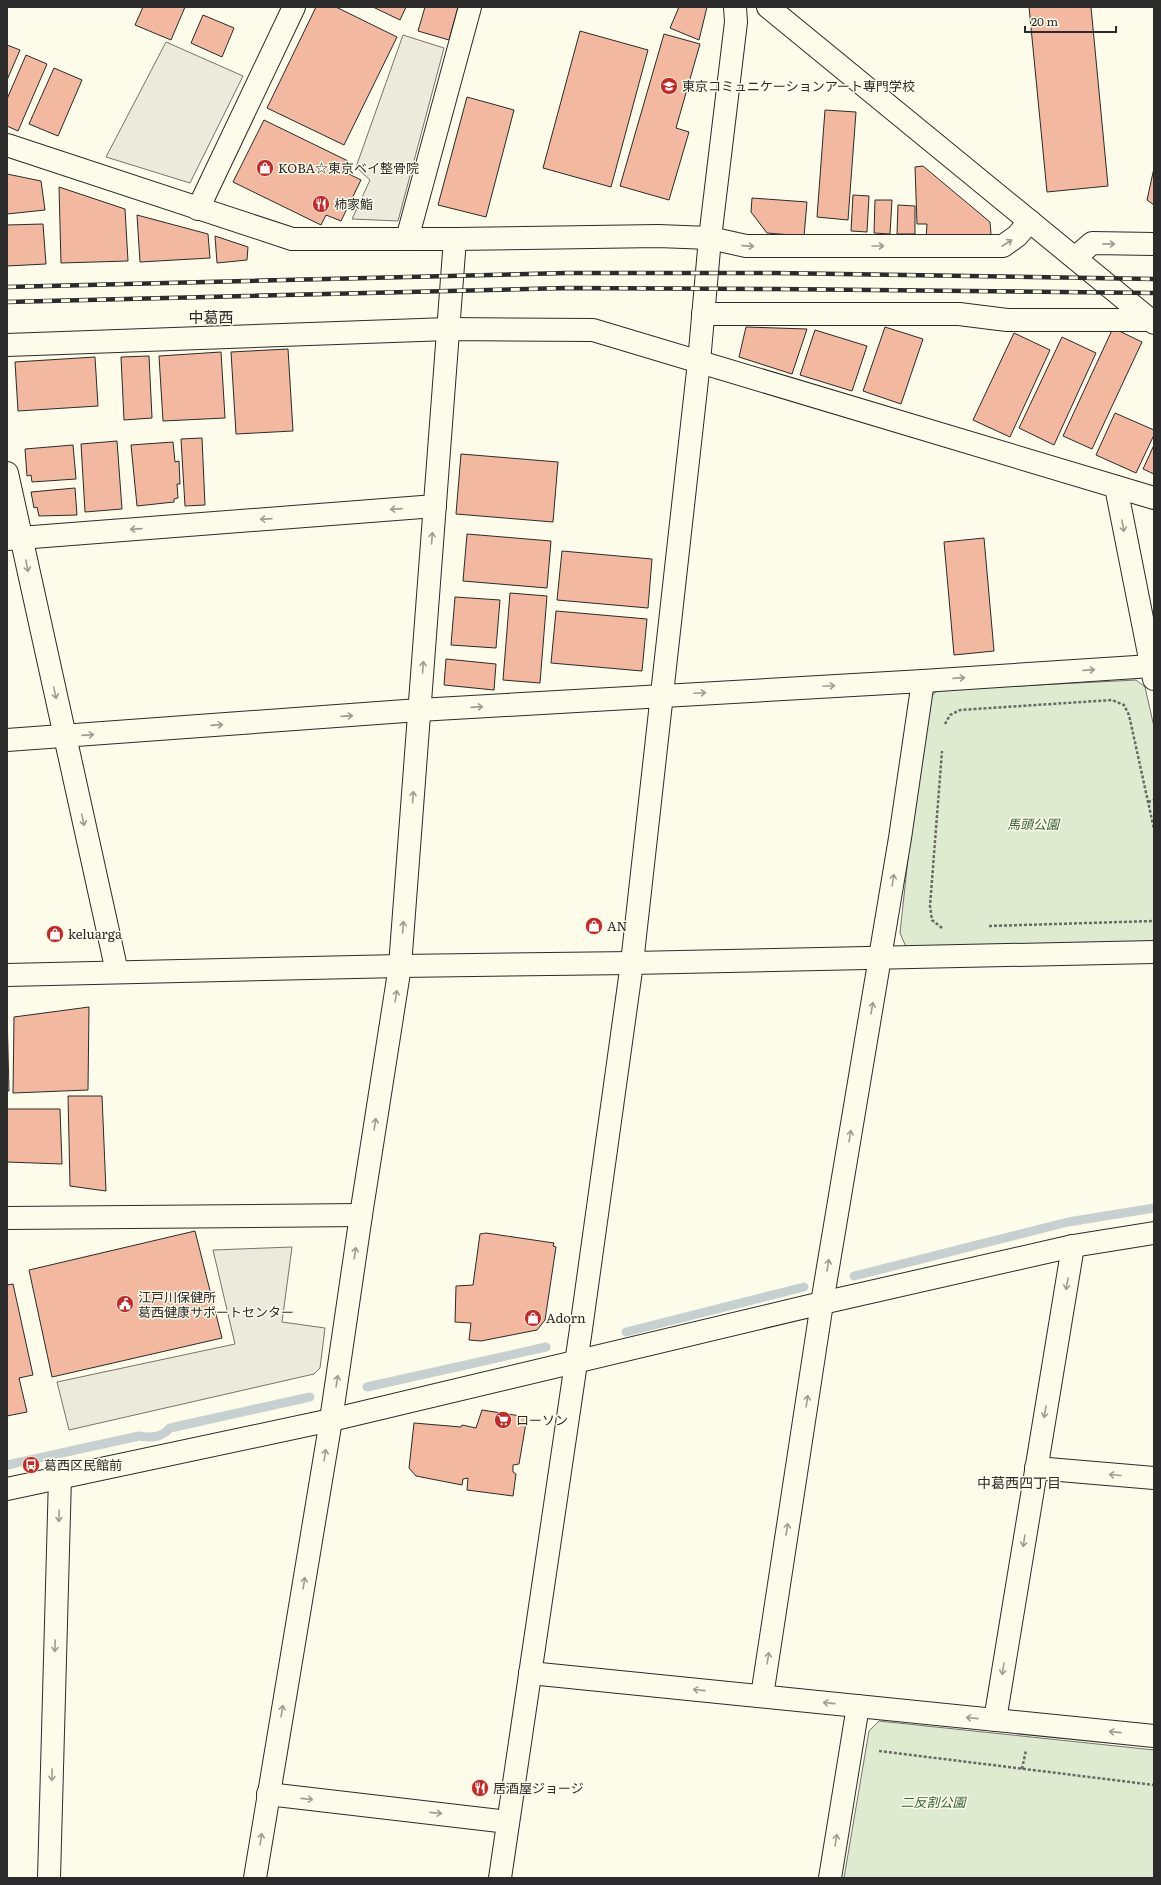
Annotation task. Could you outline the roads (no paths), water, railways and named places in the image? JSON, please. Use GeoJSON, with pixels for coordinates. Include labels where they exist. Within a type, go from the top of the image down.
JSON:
{"type":"FeatureCollection","features":[{"type":"Feature","properties":{"kind":"street"},"geometry":{"type":"LineString","coordinates":[[198,208],[294,7]]}},
{"type":"Feature","properties":{"kind":"street"},"geometry":{"type":"LineString","coordinates":[[407,239],[470,7]]}},
{"type":"Feature","properties":{"kind":"street"},"geometry":{"type":"LineString","coordinates":[[500,1878],[576,1362],[632,963],[699,362],[710,238],[736,22],[736,7]]}},
{"type":"Feature","properties":{"kind":"street"},"geometry":{"type":"LineString","coordinates":[[768,7],[1152,321]]}},
{"type":"Feature","properties":{"kind":"street"},"geometry":{"type":"LineString","coordinates":[[7,145],[292,239],[455,239],[658,236],[710,238],[746,246],[1003,246],[1017,236],[1030,221]]}},
{"type":"Feature","properties":{"kind":"street"},"geometry":{"type":"LineString","coordinates":[[255,1878],[331,1420],[400,966],[455,239]]}},
{"type":"Feature","properties":{"kind":"street"},"geometry":{"type":"LineString","coordinates":[[1075,258],[1092,243],[1154,244]]}},
{"type":"Feature","properties":{"kind":"street"},"geometry":{"type":"LineString","coordinates":[[703,314],[959,314],[1007,320],[1152,321]]}},
{"type":"Feature","properties":{"kind":"street"},"geometry":{"type":"LineString","coordinates":[[7,345],[448,329],[593,330],[1154,498]]}},
{"type":"Feature","properties":{"kind":"street"},"geometry":{"type":"LineString","coordinates":[[7,473],[14,538],[65,736],[117,972]]}},
{"type":"Feature","properties":{"kind":"street"},"geometry":{"type":"LineString","coordinates":[[7,740],[419,710],[661,695],[923,681],[1152,672],[1116,487]]}},
{"type":"Feature","properties":{"kind":"street"},"geometry":{"type":"LineString","coordinates":[[14,538],[435,506]]}},
{"type":"Feature","properties":{"kind":"street"},"geometry":{"type":"LineString","coordinates":[[762,1696],[822,1303],[900,838],[923,681]]}},
{"type":"Feature","properties":{"kind":"street"},"geometry":{"type":"LineString","coordinates":[[7,975],[1154,952]]}},
{"type":"Feature","properties":{"kind":"street"},"geometry":{"type":"LineString","coordinates":[[7,1218],[361,1215]]}},
{"type":"Feature","properties":{"kind":"street"},"geometry":{"type":"LineString","coordinates":[[7,1489],[331,1420],[822,1303],[1073,1246],[1154,1233]]}},
{"type":"Feature","properties":{"kind":"street"},"geometry":{"type":"LineString","coordinates":[[995,1720],[1073,1246]]}},
{"type":"Feature","properties":{"kind":"street"},"geometry":{"type":"LineString","coordinates":[[1036,1468],[1154,1478]]}},
{"type":"Feature","properties":{"kind":"street"},"geometry":{"type":"LineString","coordinates":[[49,1878],[60,1477]]}},
{"type":"Feature","properties":{"kind":"street"},"geometry":{"type":"LineString","coordinates":[[530,1674],[1154,1736]]}},
{"type":"Feature","properties":{"kind":"street"},"geometry":{"type":"LineString","coordinates":[[830,1878],[858,1706]]}},
{"type":"Feature","properties":{"kind":"street"},"geometry":{"type":"LineString","coordinates":[[268,1794],[508,1822]]}},
{"type":"Feature","properties":{"kind":"waterway"},"geometry":{"type":"LineString","coordinates":[[854,1276],[1068,1222],[1154,1208]]}},
{"type":"Feature","properties":{"kind":"waterway"},"geometry":{"type":"LineString","coordinates":[[626,1332],[804,1287]]}},
{"type":"Feature","properties":{"kind":"waterway"},"geometry":{"type":"LineString","coordinates":[[367,1387],[546,1347]]}},
{"type":"Feature","properties":{"kind":"waterway"},"geometry":{"type":"LineString","coordinates":[[7,1465],[139,1436],[156,1436],[163,1434],[170,1428],[310,1397]]}},
{"type":"Feature","properties":{"kind":"railway"},"geometry":{"type":"LineString","coordinates":[[7,287],[566,273],[776,273],[1154,279]]}},
{"type":"Feature","properties":{"kind":"railway"},"geometry":{"type":"LineString","coordinates":[[7,302],[566,288],[1154,293]]}},
{"type":"Feature","properties":{"kind":"place","name":"東京コミュニケーションアート専門学校"},"geometry":{"type":"Point","coordinates":[669,86]}},
{"type":"Feature","properties":{"kind":"place","name":"KOBA☆東京ベイ整骨院"},"geometry":{"type":"Point","coordinates":[265,168]}},
{"type":"Feature","properties":{"kind":"place","name":"柿家鮨"},"geometry":{"type":"Point","coordinates":[321,204]}},
{"type":"Feature","properties":{"kind":"place","name":"AN"},"geometry":{"type":"Point","coordinates":[594,926]}},
{"type":"Feature","properties":{"kind":"place","name":"keluarga"},"geometry":{"type":"Point","coordinates":[55,934]}},
{"type":"Feature","properties":{"kind":"place","name":"江戸川保健所 葛西健康サポートセンター"},"geometry":{"type":"Point","coordinates":[125,1304]}},
{"type":"Feature","properties":{"kind":"place","name":"Adorn"},"geometry":{"type":"Point","coordinates":[533,1318]}},
{"type":"Feature","properties":{"kind":"place","name":"ローソン"},"geometry":{"type":"Point","coordinates":[503,1420]}},
{"type":"Feature","properties":{"kind":"place","name":"葛西区民館前"},"geometry":{"type":"Point","coordinates":[31,1465]}},
{"type":"Feature","properties":{"kind":"place","name":"居酒屋ジョージ"},"geometry":{"type":"Point","coordinates":[480,1788]}},
{"type":"Feature","properties":{"kind":"district","name":"中葛西"},"geometry":{"type":"Point","coordinates":[211,318]}},
{"type":"Feature","properties":{"kind":"district","name":"中葛西四丁目"},"geometry":{"type":"Point","coordinates":[1019,1483]}},
{"type":"Feature","properties":{"kind":"park label","name":"馬頭公園"},"geometry":{"type":"Point","coordinates":[1033,824]}},
{"type":"Feature","properties":{"kind":"park label","name":"二反割公園"},"geometry":{"type":"Point","coordinates":[933,1802]}}]}
